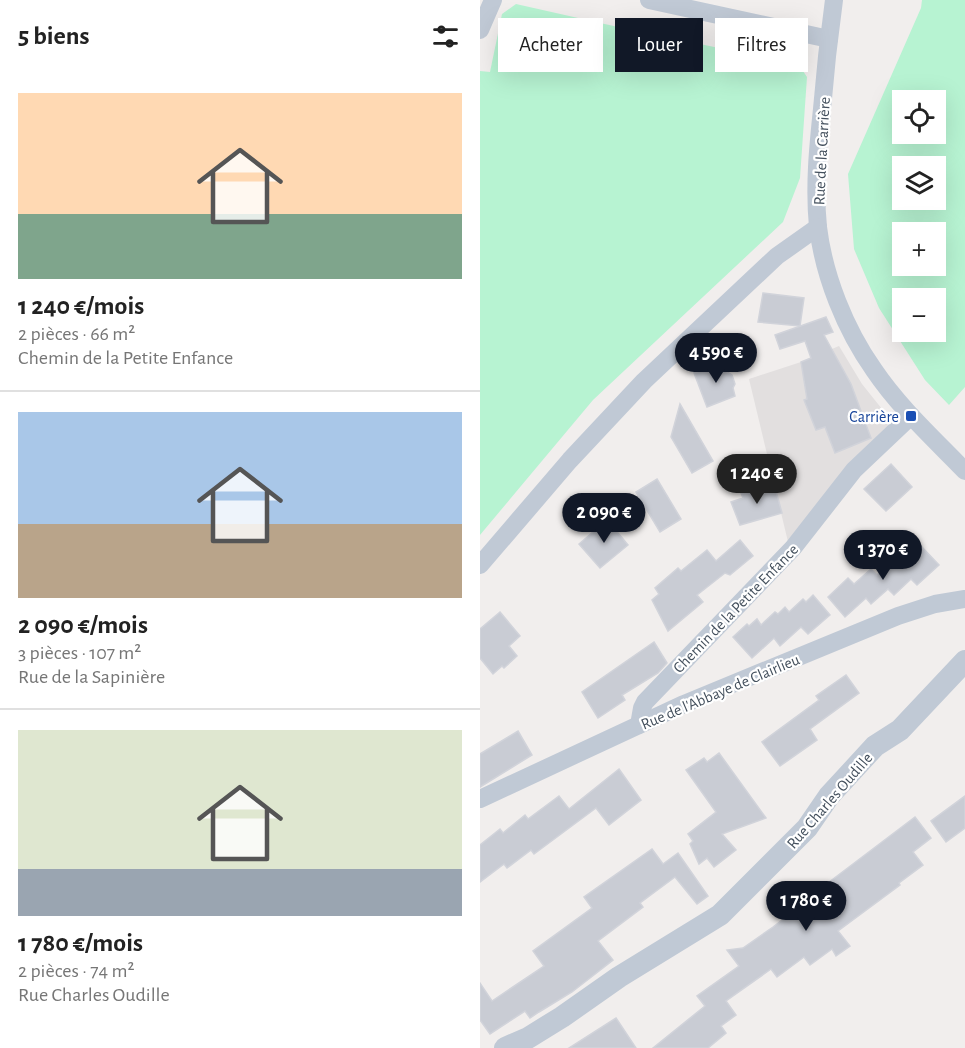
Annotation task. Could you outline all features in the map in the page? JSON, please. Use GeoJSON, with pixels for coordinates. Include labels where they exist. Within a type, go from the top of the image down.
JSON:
{"type":"FeatureCollection","features":[{"type":"Feature","properties":{"kind":"street"},"geometry":{"type":"LineString","coordinates":[[480,30],[493,0]]}},
{"type":"Feature","properties":{"kind":"street"},"geometry":{"type":"LineString","coordinates":[[649,0],[829,39]]}},
{"type":"Feature","properties":{"kind":"street","name":"Rue de la Carrière"},"geometry":{"type":"LineString","coordinates":[[834,0],[818,148],[818,227],[830,277],[845,318],[873,369],[911,416],[965,471]]}},
{"type":"Feature","properties":{"kind":"street"},"geometry":{"type":"LineString","coordinates":[[480,565],[570,460],[644,381],[777,256],[818,227]]}},
{"type":"Feature","properties":{"kind":"street","name":"Chemin de la Petite Enfance"},"geometry":{"type":"LineString","coordinates":[[639,725],[645,702],[794,548],[854,470],[911,416]]}},
{"type":"Feature","properties":{"kind":"street","name":"Rue de l'Abbaye de Clairlieu"},"geometry":{"type":"LineString","coordinates":[[480,799],[684,704],[898,616],[934,604],[965,598]]}},
{"type":"Feature","properties":{"kind":"street","name":"Rue Charles Oudille"},"geometry":{"type":"LineString","coordinates":[[505,1048],[528,1038],[562,1017],[619,977],[726,911],[807,828],[829,796],[875,746],[900,730],[965,661]]}},
{"type":"Feature","properties":{"kind":"shaded area"},"geometry":{"type":"Polygon","coordinates":[[[839,346],[862,384],[890,419],[890,425],[789,546],[749,379],[801,362],[839,346]]]}},
{"type":"Feature","properties":{"kind":"green space"},"geometry":{"type":"Polygon","coordinates":[[[922,0],[965,0],[965,387],[949,405],[925,380],[901,342],[946,342],[946,288],[892,288],[892,328],[879,308],[854,249],[848,174],[921,8],[922,0]]]}},
{"type":"Feature","properties":{"kind":"green space"},"geometry":{"type":"Polygon","coordinates":[[[516,4],[578,18],[501,18],[502,14],[516,4]]]}},
{"type":"Feature","properties":{"kind":"green space"},"geometry":{"type":"Polygon","coordinates":[[[603,24],[615,26],[615,72],[703,72],[703,45],[715,47],[715,72],[804,72],[807,77],[800,178],[783,222],[593,400],[480,535],[480,71],[490,72],[498,33],[498,72],[603,72],[603,24]]]}},
{"type":"Feature","properties":{"kind":"building"},"geometry":{"type":"Polygon","coordinates":[[[763,293],[804,298],[800,326],[758,322],[763,293]]]}},
{"type":"Feature","properties":{"kind":"building"},"geometry":{"type":"Polygon","coordinates":[[[826,317],[833,332],[824,335],[851,384],[871,438],[835,453],[825,427],[816,430],[804,400],[807,399],[801,362],[811,358],[805,341],[780,349],[775,335],[826,317]]]}},
{"type":"Feature","properties":{"kind":"building"},"geometry":{"type":"Polygon","coordinates":[[[723,362],[727,372],[732,375],[735,396],[707,407],[694,373],[723,362]]]}},
{"type":"Feature","properties":{"kind":"building"},"geometry":{"type":"Polygon","coordinates":[[[680,404],[713,461],[692,473],[671,437],[680,404]]]}},
{"type":"Feature","properties":{"kind":"building"},"geometry":{"type":"Polygon","coordinates":[[[891,464],[912,487],[886,511],[864,489],[891,464]]]}},
{"type":"Feature","properties":{"kind":"building"},"geometry":{"type":"Polygon","coordinates":[[[657,479],[681,519],[660,532],[636,492],[657,479]]]}},
{"type":"Feature","properties":{"kind":"building"},"geometry":{"type":"Polygon","coordinates":[[[774,484],[782,513],[740,525],[731,502],[743,498],[741,493],[774,484]]]}},
{"type":"Feature","properties":{"kind":"building"},"geometry":{"type":"Polygon","coordinates":[[[607,520],[628,545],[600,568],[579,544],[607,520]]]}},
{"type":"Feature","properties":{"kind":"building"},"geometry":{"type":"Polygon","coordinates":[[[740,540],[753,556],[730,575],[725,573],[697,595],[703,602],[668,631],[652,600],[659,594],[655,588],[678,568],[681,571],[707,550],[716,561],[740,540]]]}},
{"type":"Feature","properties":{"kind":"building"},"geometry":{"type":"Polygon","coordinates":[[[921,546],[939,565],[917,585],[911,579],[894,595],[888,589],[871,604],[866,598],[845,617],[828,597],[848,578],[854,584],[871,569],[877,575],[894,559],[900,565],[921,546]]]}},
{"type":"Feature","properties":{"kind":"building"},"geometry":{"type":"Polygon","coordinates":[[[813,595],[830,615],[808,634],[801,627],[780,646],[774,638],[752,658],[733,637],[747,624],[749,626],[757,619],[761,625],[775,612],[778,614],[785,607],[789,612],[803,599],[806,602],[813,595]]]}},
{"type":"Feature","properties":{"kind":"building"},"geometry":{"type":"Polygon","coordinates":[[[500,612],[520,636],[509,646],[517,656],[493,674],[480,658],[480,629],[500,612]]]}},
{"type":"Feature","properties":{"kind":"building"},"geometry":{"type":"Polygon","coordinates":[[[654,642],[667,663],[658,673],[622,695],[625,700],[598,718],[582,692],[654,642]]]}},
{"type":"Feature","properties":{"kind":"building"},"geometry":{"type":"Polygon","coordinates":[[[846,675],[859,693],[810,729],[817,740],[780,766],[762,742],[819,700],[816,696],[846,675]]]}},
{"type":"Feature","properties":{"kind":"building"},"geometry":{"type":"Polygon","coordinates":[[[518,731],[532,755],[480,787],[480,754],[518,731]]]}},
{"type":"Feature","properties":{"kind":"building"},"geometry":{"type":"Polygon","coordinates":[[[719,753],[766,818],[722,834],[736,850],[714,867],[707,858],[699,864],[690,844],[693,841],[688,834],[716,812],[686,770],[704,758],[707,762],[719,753]]]}},
{"type":"Feature","properties":{"kind":"building"},"geometry":{"type":"Polygon","coordinates":[[[619,769],[641,800],[609,825],[596,808],[534,854],[531,850],[507,868],[504,864],[480,882],[480,845],[500,829],[503,833],[525,815],[528,819],[559,796],[569,809],[619,769]]]}},
{"type":"Feature","properties":{"kind":"building"},"geometry":{"type":"Polygon","coordinates":[[[965,796],[965,828],[946,842],[931,821],[965,796]]]}},
{"type":"Feature","properties":{"kind":"building"},"geometry":{"type":"Polygon","coordinates":[[[915,817],[931,838],[913,852],[923,865],[838,931],[850,946],[836,956],[832,949],[810,965],[804,957],[777,977],[771,969],[726,1001],[736,1015],[721,1026],[726,1033],[708,1048],[653,1048],[705,1006],[697,996],[739,966],[727,950],[743,948],[773,927],[915,817]]]}},
{"type":"Feature","properties":{"kind":"building"},"geometry":{"type":"Polygon","coordinates":[[[652,849],[663,864],[678,853],[708,896],[697,904],[675,877],[640,903],[643,907],[598,941],[613,960],[572,992],[530,1018],[525,1011],[490,1034],[480,1020],[480,983],[492,1001],[544,966],[533,951],[592,908],[584,897],[652,849]]]}},
{"type":"Feature","properties":{"kind":"building"},"geometry":{"type":"Polygon","coordinates":[[[616,1018],[636,1048],[569,1048],[616,1018]]]}},
{"type":"Feature","properties":{"kind":"place","name":"Carrière"},"geometry":{"type":"Point","coordinates":[911,416]}}]}
